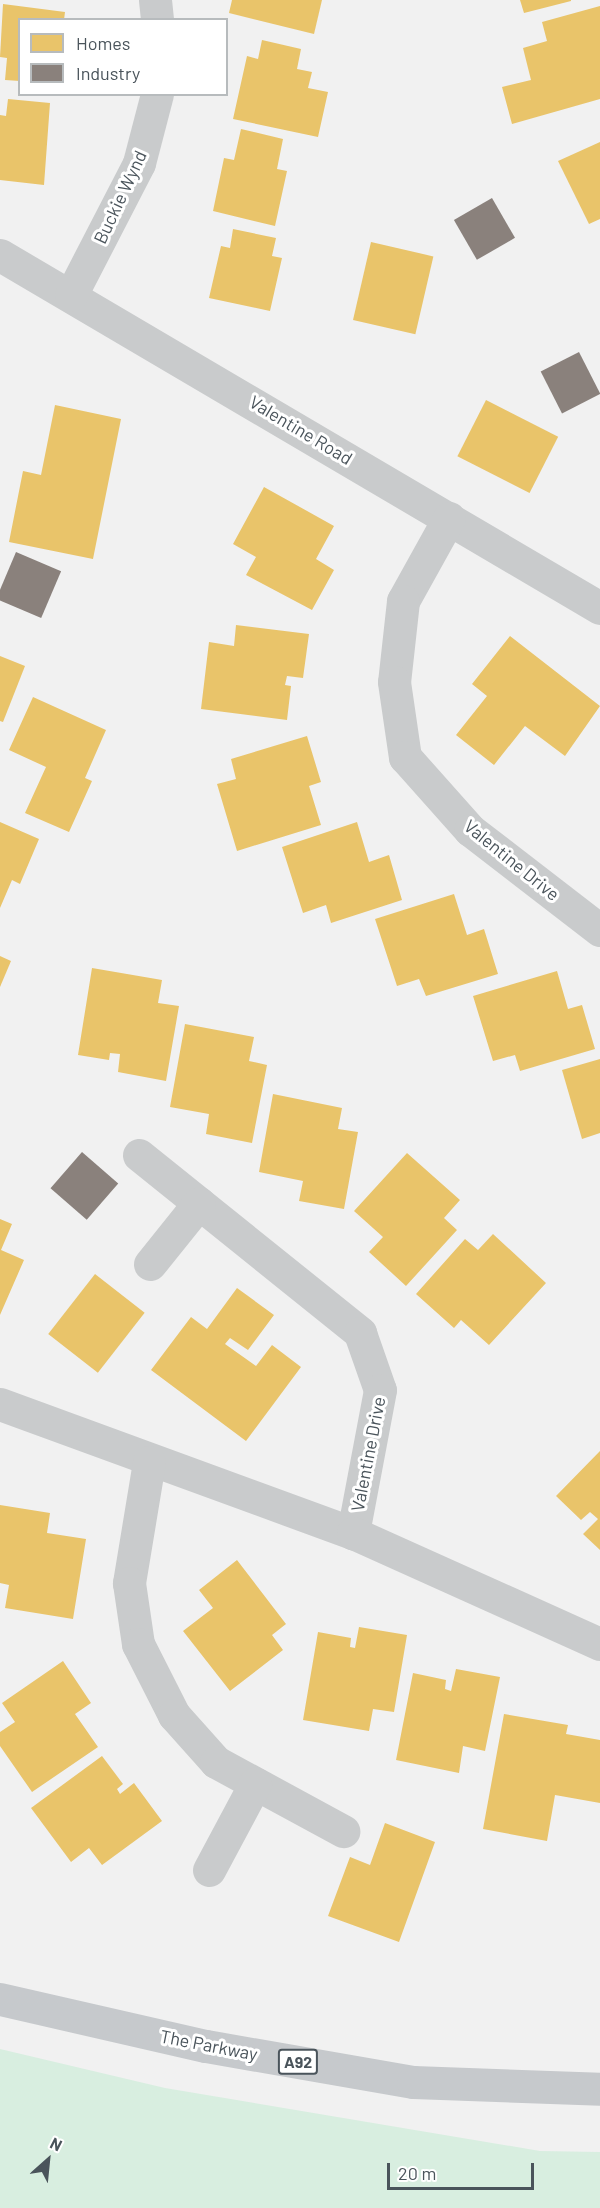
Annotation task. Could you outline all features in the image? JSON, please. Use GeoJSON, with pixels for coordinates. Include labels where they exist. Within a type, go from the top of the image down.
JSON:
{"type":"FeatureCollection","features":[{"type":"Feature","properties":{"kind":"main road","name":"The Parkway"},"geometry":{"type":"LineString","coordinates":[[0,1999],[206,2046],[413,2082],[600,2089]]}},
{"type":"Feature","properties":{"kind":"street"},"geometry":{"type":"LineString","coordinates":[[155,0],[157,18]]}},
{"type":"Feature","properties":{"kind":"street","name":"Buckie Wynd"},"geometry":{"type":"LineString","coordinates":[[71,295],[139,163],[156,96]]}},
{"type":"Feature","properties":{"kind":"street","name":"Valentine Road"},"geometry":{"type":"LineString","coordinates":[[0,255],[600,608]]}},
{"type":"Feature","properties":{"kind":"street","name":"Valentine Drive"},"geometry":{"type":"LineString","coordinates":[[449,518],[403,601],[394,682],[405,756],[470,830],[600,930]]}},
{"type":"Feature","properties":{"kind":"street","name":"Valentine Drive"},"geometry":{"type":"LineString","coordinates":[[139,1155],[360,1333],[373,1359],[381,1390],[352,1533]]}},
{"type":"Feature","properties":{"kind":"street"},"geometry":{"type":"LineString","coordinates":[[150,1264],[199,1203]]}},
{"type":"Feature","properties":{"kind":"street","name":"Valentine Drive"},"geometry":{"type":"LineString","coordinates":[[0,1404],[149,1462],[352,1533],[600,1644]]}},
{"type":"Feature","properties":{"kind":"street"},"geometry":{"type":"LineString","coordinates":[[149,1462],[129,1584],[138,1644],[174,1715],[216,1762],[343,1832]]}},
{"type":"Feature","properties":{"kind":"street"},"geometry":{"type":"LineString","coordinates":[[209,1870],[255,1784]]}},
{"type":"Feature","properties":{"kind":"green space"},"geometry":{"type":"Polygon","coordinates":[[[0,2049],[165,2088],[540,2151],[600,2152],[600,2208],[0,2208],[0,2049]]]}},
{"type":"Feature","properties":{"kind":"building: Homes"},"geometry":{"type":"Polygon","coordinates":[[[232,0],[322,0],[314,34],[229,13],[232,0]]]}},
{"type":"Feature","properties":{"kind":"building: Homes"},"geometry":{"type":"Polygon","coordinates":[[[520,0],[571,0],[571,1],[524,13],[520,0]]]}},
{"type":"Feature","properties":{"kind":"building: Homes"},"geometry":{"type":"Polygon","coordinates":[[[3,4],[65,12],[64,18],[18,18],[18,81],[5,80],[7,58],[0,57],[3,4]]]}},
{"type":"Feature","properties":{"kind":"building: Homes"},"geometry":{"type":"Polygon","coordinates":[[[600,6],[600,99],[512,124],[502,87],[531,80],[523,48],[547,41],[542,22],[600,6]]]}},
{"type":"Feature","properties":{"kind":"building: Homes"},"geometry":{"type":"Polygon","coordinates":[[[262,40],[301,49],[297,69],[312,72],[308,88],[328,92],[318,137],[233,119],[247,56],[258,59],[262,40]]]}},
{"type":"Feature","properties":{"kind":"building: Homes"},"geometry":{"type":"Polygon","coordinates":[[[8,99],[50,103],[44,185],[0,180],[0,115],[6,116],[8,99]]]}},
{"type":"Feature","properties":{"kind":"building: Homes"},"geometry":{"type":"Polygon","coordinates":[[[241,129],[283,139],[277,169],[287,171],[275,226],[213,211],[224,158],[234,160],[241,129]]]}},
{"type":"Feature","properties":{"kind":"building: Homes"},"geometry":{"type":"Polygon","coordinates":[[[600,142],[600,219],[589,224],[558,161],[600,142]]]}},
{"type":"Feature","properties":{"kind":"building: Homes"},"geometry":{"type":"Polygon","coordinates":[[[233,229],[276,238],[272,256],[282,258],[270,311],[209,298],[221,246],[230,248],[233,229]]]}},
{"type":"Feature","properties":{"kind":"building: Homes"},"geometry":{"type":"Polygon","coordinates":[[[371,242],[433,256],[415,334],[353,320],[371,242]]]}},
{"type":"Feature","properties":{"kind":"building: Homes"},"geometry":{"type":"Polygon","coordinates":[[[486,400],[558,437],[530,493],[457,456],[486,400]]]}},
{"type":"Feature","properties":{"kind":"building: Homes"},"geometry":{"type":"Polygon","coordinates":[[[55,405],[121,419],[93,559],[9,542],[23,471],[41,475],[55,405]]]}},
{"type":"Feature","properties":{"kind":"building: Homes"},"geometry":{"type":"Polygon","coordinates":[[[264,487],[334,526],[316,559],[334,570],[312,610],[246,575],[256,557],[233,544],[264,487]]]}},
{"type":"Feature","properties":{"kind":"building: Homes"},"geometry":{"type":"Polygon","coordinates":[[[236,625],[309,634],[303,678],[287,676],[285,685],[291,686],[287,720],[201,709],[209,642],[234,646],[236,625]]]}},
{"type":"Feature","properties":{"kind":"building: Homes"},"geometry":{"type":"Polygon","coordinates":[[[510,636],[600,706],[565,756],[525,726],[494,765],[456,735],[487,696],[472,684],[510,636]]]}},
{"type":"Feature","properties":{"kind":"building: Homes"},"geometry":{"type":"Polygon","coordinates":[[[0,656],[25,666],[3,722],[0,721],[0,656]]]}},
{"type":"Feature","properties":{"kind":"building: Homes"},"geometry":{"type":"Polygon","coordinates":[[[33,697],[106,730],[85,778],[92,781],[69,832],[25,813],[46,767],[9,750],[33,697]]]}},
{"type":"Feature","properties":{"kind":"building: Homes"},"geometry":{"type":"Polygon","coordinates":[[[307,736],[321,782],[309,786],[321,825],[237,851],[217,784],[236,779],[231,759],[307,736]]]}},
{"type":"Feature","properties":{"kind":"building: Homes"},"geometry":{"type":"Polygon","coordinates":[[[0,822],[39,839],[20,884],[12,880],[0,908],[0,822]]]}},
{"type":"Feature","properties":{"kind":"building: Homes"},"geometry":{"type":"Polygon","coordinates":[[[357,822],[369,862],[389,855],[402,900],[331,923],[326,905],[303,913],[282,847],[357,822]]]}},
{"type":"Feature","properties":{"kind":"building: Homes"},"geometry":{"type":"Polygon","coordinates":[[[454,894],[467,935],[484,929],[498,974],[426,996],[419,979],[397,986],[375,919],[454,894]]]}},
{"type":"Feature","properties":{"kind":"building: Homes"},"geometry":{"type":"Polygon","coordinates":[[[0,956],[11,961],[0,987],[0,956]]]}},
{"type":"Feature","properties":{"kind":"building: Homes"},"geometry":{"type":"Polygon","coordinates":[[[92,968],[162,980],[158,1003],[179,1006],[166,1081],[118,1072],[120,1054],[110,1053],[109,1060],[78,1055],[92,968]]]}},
{"type":"Feature","properties":{"kind":"building: Homes"},"geometry":{"type":"Polygon","coordinates":[[[557,971],[568,1009],[582,1005],[595,1049],[520,1071],[515,1055],[493,1061],[473,996],[557,971]]]}},
{"type":"Feature","properties":{"kind":"building: Homes"},"geometry":{"type":"Polygon","coordinates":[[[185,1024],[254,1037],[249,1061],[267,1065],[252,1143],[206,1134],[209,1114],[170,1107],[185,1024]]]}},
{"type":"Feature","properties":{"kind":"building: Homes"},"geometry":{"type":"Polygon","coordinates":[[[600,1059],[600,1133],[582,1139],[562,1070],[600,1059]]]}},
{"type":"Feature","properties":{"kind":"building: Homes"},"geometry":{"type":"Polygon","coordinates":[[[273,1094],[342,1108],[338,1129],[358,1132],[344,1209],[299,1201],[303,1181],[259,1172],[273,1094]]]}},
{"type":"Feature","properties":{"kind":"building: Homes"},"geometry":{"type":"Polygon","coordinates":[[[407,1153],[460,1200],[444,1218],[457,1230],[406,1286],[369,1252],[383,1237],[354,1211],[407,1153]]]}},
{"type":"Feature","properties":{"kind":"building: Homes"},"geometry":{"type":"Polygon","coordinates":[[[0,1219],[12,1224],[1,1250],[24,1260],[0,1315],[0,1219]]]}},
{"type":"Feature","properties":{"kind":"building: Homes"},"geometry":{"type":"Polygon","coordinates":[[[493,1234],[546,1283],[489,1345],[461,1320],[454,1328],[416,1294],[465,1239],[478,1250],[493,1234]]]}},
{"type":"Feature","properties":{"kind":"building: Homes"},"geometry":{"type":"Polygon","coordinates":[[[95,1274],[145,1313],[98,1373],[48,1334],[95,1274]]]}},
{"type":"Feature","properties":{"kind":"building: Homes"},"geometry":{"type":"Polygon","coordinates":[[[237,1288],[274,1315],[248,1350],[230,1338],[225,1344],[256,1366],[272,1345],[301,1367],[246,1441],[151,1370],[191,1317],[207,1329],[237,1288]]]}},
{"type":"Feature","properties":{"kind":"building: Homes"},"geometry":{"type":"Polygon","coordinates":[[[600,1451],[600,1550],[583,1534],[598,1519],[590,1512],[581,1520],[556,1496],[600,1451]]]}},
{"type":"Feature","properties":{"kind":"building: Homes"},"geometry":{"type":"Polygon","coordinates":[[[0,1505],[50,1513],[47,1533],[86,1539],[73,1619],[5,1608],[9,1585],[0,1583],[0,1505]]]}},
{"type":"Feature","properties":{"kind":"building: Homes"},"geometry":{"type":"Polygon","coordinates":[[[237,1560],[286,1624],[272,1635],[283,1650],[230,1691],[183,1631],[213,1608],[199,1590],[237,1560]]]}},
{"type":"Feature","properties":{"kind":"building: Homes"},"geometry":{"type":"Polygon","coordinates":[[[359,1627],[407,1635],[394,1712],[373,1709],[369,1731],[303,1720],[318,1632],[351,1638],[350,1647],[355,1648],[359,1627]]]}},
{"type":"Feature","properties":{"kind":"building: Homes"},"geometry":{"type":"Polygon","coordinates":[[[63,1661],[91,1703],[75,1714],[98,1747],[32,1792],[0,1746],[0,1732],[15,1722],[2,1703],[63,1661]]]}},
{"type":"Feature","properties":{"kind":"building: Homes"},"geometry":{"type":"Polygon","coordinates":[[[456,1669],[500,1677],[485,1751],[463,1746],[459,1773],[396,1760],[413,1673],[446,1680],[445,1689],[451,1691],[456,1669]]]}},
{"type":"Feature","properties":{"kind":"building: Homes"},"geometry":{"type":"Polygon","coordinates":[[[504,1714],[568,1725],[566,1734],[600,1740],[600,1803],[555,1795],[547,1841],[483,1829],[504,1714]]]}},
{"type":"Feature","properties":{"kind":"building: Homes"},"geometry":{"type":"Polygon","coordinates":[[[102,1756],[123,1784],[117,1789],[120,1794],[134,1783],[162,1821],[102,1865],[89,1848],[71,1862],[31,1808],[102,1756]]]}},
{"type":"Feature","properties":{"kind":"building: Homes"},"geometry":{"type":"Polygon","coordinates":[[[385,1823],[435,1842],[399,1942],[328,1916],[350,1857],[370,1865],[385,1823]]]}},
{"type":"Feature","properties":{"kind":"building: Industry"},"geometry":{"type":"Polygon","coordinates":[[[492,198],[515,238],[477,260],[454,220],[492,198]]]}},
{"type":"Feature","properties":{"kind":"building: Industry"},"geometry":{"type":"Polygon","coordinates":[[[579,352],[600,394],[562,413],[541,372],[579,352]]]}},
{"type":"Feature","properties":{"kind":"building: Industry"},"geometry":{"type":"Polygon","coordinates":[[[16,552],[61,571],[41,618],[0,601],[0,590],[16,552]]]}},
{"type":"Feature","properties":{"kind":"building: Industry"},"geometry":{"type":"Polygon","coordinates":[[[82,1152],[118,1183],[87,1220],[51,1188],[82,1152]]]}}]}
